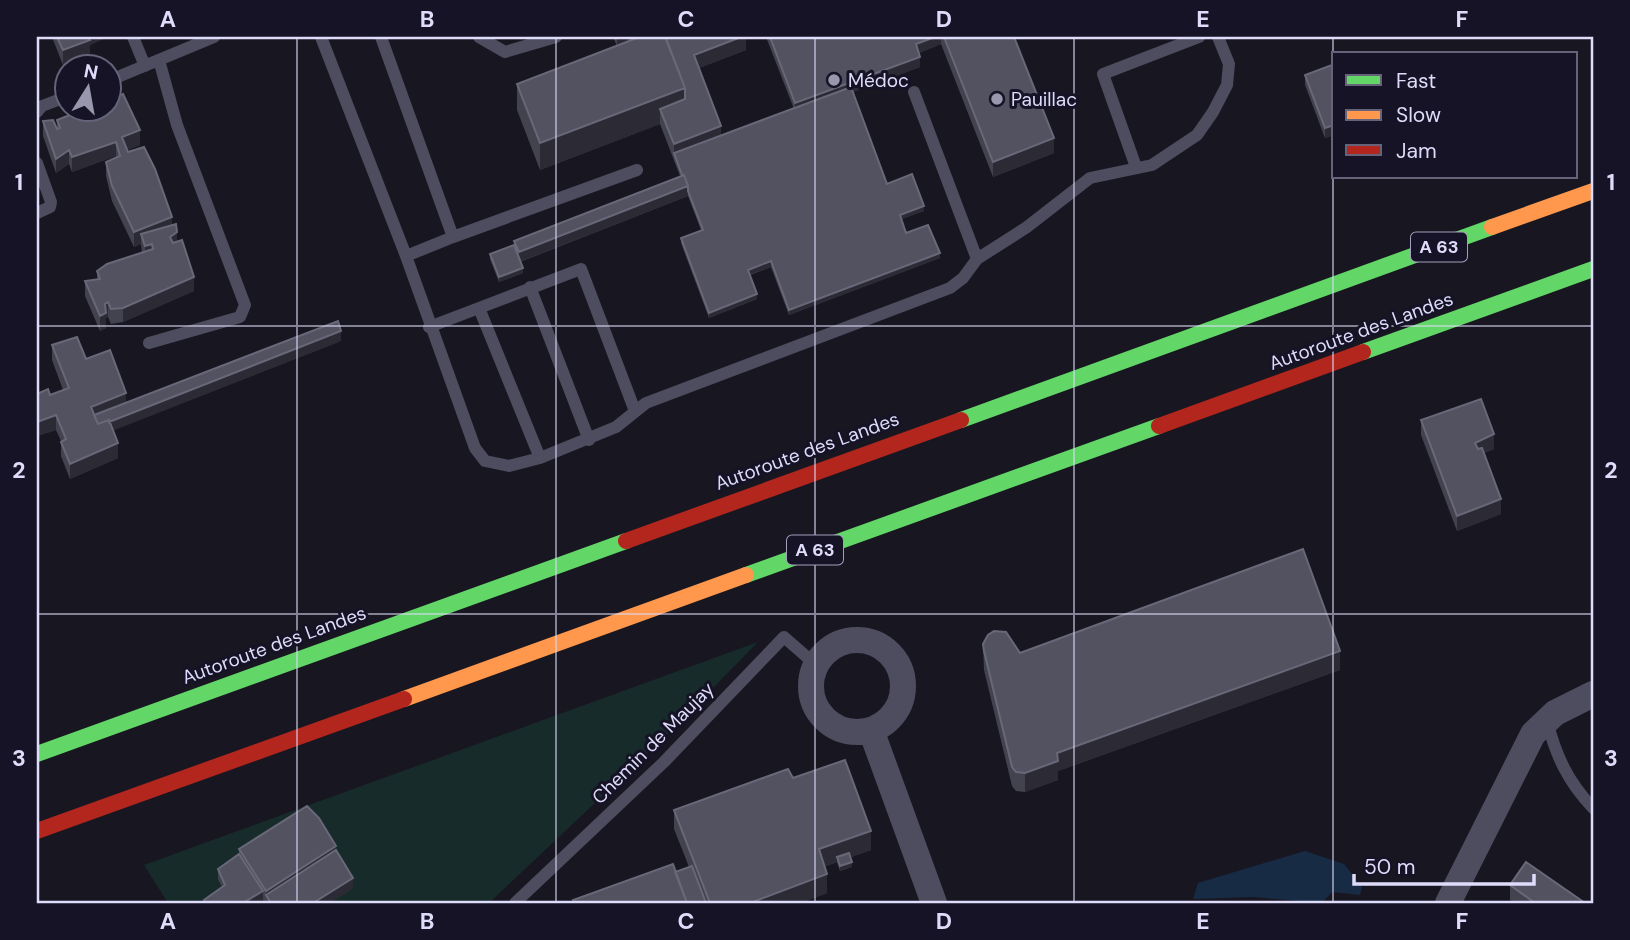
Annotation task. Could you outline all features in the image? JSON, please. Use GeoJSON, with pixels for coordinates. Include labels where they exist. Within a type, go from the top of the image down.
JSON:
{"type":"FeatureCollection","features":[{"type":"Feature","properties":{"kind":"highway","name":"Autoroute des Landes"},"geometry":{"type":"LineString","coordinates":[[37,754],[1593,191]]}},
{"type":"Feature","properties":{"kind":"highway"},"geometry":{"type":"LineString","coordinates":[[1286,302],[1504,205]]}},
{"type":"Feature","properties":{"kind":"highway","name":"Autoroute des Landes"},"geometry":{"type":"LineString","coordinates":[[37,831],[1593,269]]}},
{"type":"Feature","properties":{"kind":"street"},"geometry":{"type":"LineString","coordinates":[[851,641],[866,641],[892,656],[899,669],[901,699],[884,723],[871,730],[856,732],[840,729],[827,721],[811,695],[811,680],[816,665],[824,653],[851,641]]}},
{"type":"Feature","properties":{"kind":"street"},"geometry":{"type":"LineString","coordinates":[[1448,903],[1533,734],[1555,713],[1593,694]]}},
{"type":"Feature","properties":{"kind":"street"},"geometry":{"type":"LineString","coordinates":[[871,730],[934,903]]}},
{"type":"Feature","properties":{"kind":"lane"},"geometry":{"type":"LineString","coordinates":[[132,37],[145,66]]}},
{"type":"Feature","properties":{"kind":"lane"},"geometry":{"type":"LineString","coordinates":[[122,75],[214,37]]}},
{"type":"Feature","properties":{"kind":"lane"},"geometry":{"type":"LineString","coordinates":[[321,37],[406,256],[429,327],[475,448],[485,461],[509,466],[589,440],[617,427],[635,411],[658,399],[950,288],[963,278],[977,259],[1027,227],[1090,178],[1152,165],[1197,135],[1227,85],[1229,64],[1218,37]]}},
{"type":"Feature","properties":{"kind":"lane"},"geometry":{"type":"LineString","coordinates":[[380,37],[453,237]]}},
{"type":"Feature","properties":{"kind":"lane"},"geometry":{"type":"LineString","coordinates":[[479,37],[505,52],[556,37]]}},
{"type":"Feature","properties":{"kind":"lane"},"geometry":{"type":"LineString","coordinates":[[1136,167],[1103,74],[1199,37]]}},
{"type":"Feature","properties":{"kind":"lane"},"geometry":{"type":"LineString","coordinates":[[149,344],[240,317],[246,305],[177,125],[159,60]]}},
{"type":"Feature","properties":{"kind":"lane"},"geometry":{"type":"LineString","coordinates":[[914,92],[977,259]]}},
{"type":"Feature","properties":{"kind":"lane"},"geometry":{"type":"LineString","coordinates":[[37,112],[42,106],[52,102]]}},
{"type":"Feature","properties":{"kind":"lane"},"geometry":{"type":"LineString","coordinates":[[37,163],[51,202],[50,207],[37,214]]}},
{"type":"Feature","properties":{"kind":"lane"},"geometry":{"type":"LineString","coordinates":[[406,256],[637,170]]}},
{"type":"Feature","properties":{"kind":"lane"},"geometry":{"type":"LineString","coordinates":[[429,327],[581,268],[635,411]]}},
{"type":"Feature","properties":{"kind":"lane"},"geometry":{"type":"LineString","coordinates":[[530,287],[589,440]]}},
{"type":"Feature","properties":{"kind":"lane"},"geometry":{"type":"LineString","coordinates":[[479,308],[540,458]]}},
{"type":"Feature","properties":{"kind":"lane","name":"Chemin de Maujay"},"geometry":{"type":"LineString","coordinates":[[515,903],[664,762],[784,637],[816,665]]}},
{"type":"Feature","properties":{"kind":"lane"},"geometry":{"type":"LineString","coordinates":[[1547,721],[1556,754],[1573,787],[1593,808]]}},
{"type":"Feature","properties":{"kind":"green space"},"geometry":{"type":"Polygon","coordinates":[[[758,642],[666,736],[489,903],[168,903],[144,865],[758,642]]]}},
{"type":"Feature","properties":{"kind":"water"},"geometry":{"type":"Polygon","coordinates":[[[1305,851],[1344,864],[1362,887],[1360,895],[1332,892],[1322,903],[1253,897],[1193,899],[1198,883],[1305,851]]]}},
{"type":"Feature","properties":{"kind":"building"},"geometry":{"type":"Polygon","coordinates":[[[57,37],[88,37],[90,40],[63,50],[57,37]]]}},
{"type":"Feature","properties":{"kind":"building"},"geometry":{"type":"Polygon","coordinates":[[[637,37],[665,37],[685,88],[540,143],[517,84],[637,37]]]}},
{"type":"Feature","properties":{"kind":"building"},"geometry":{"type":"Polygon","coordinates":[[[741,37],[694,55],[721,126],[674,144],[660,109],[685,99],[685,88],[666,38],[741,37]]]}},
{"type":"Feature","properties":{"kind":"building","name":"Médoc"},"geometry":{"type":"Polygon","coordinates":[[[770,37],[935,37],[916,44],[920,57],[795,103],[770,37]]]}},
{"type":"Feature","properties":{"kind":"building","name":"Pauillac"},"geometry":{"type":"Polygon","coordinates":[[[944,37],[1014,37],[1054,138],[993,162],[944,37]]]}},
{"type":"Feature","properties":{"kind":"building"},"geometry":{"type":"Polygon","coordinates":[[[1332,65],[1332,126],[1325,128],[1305,75],[1332,65]]]}},
{"type":"Feature","properties":{"kind":"building"},"geometry":{"type":"Polygon","coordinates":[[[851,87],[887,184],[912,174],[924,206],[900,215],[906,233],[928,225],[940,253],[789,310],[771,261],[748,270],[757,294],[709,313],[681,238],[703,230],[674,153],[851,87]]]}},
{"type":"Feature","properties":{"kind":"building"},"geometry":{"type":"Polygon","coordinates":[[[122,94],[140,130],[122,137],[128,152],[144,147],[172,217],[134,232],[112,186],[106,162],[120,156],[116,142],[72,157],[69,150],[56,159],[43,121],[52,120],[57,129],[60,128],[58,122],[122,122],[122,94]]]}},
{"type":"Feature","properties":{"kind":"building"},"geometry":{"type":"Polygon","coordinates":[[[684,175],[688,186],[519,252],[514,241],[684,175]]]}},
{"type":"Feature","properties":{"kind":"building"},"geometry":{"type":"Polygon","coordinates":[[[176,224],[177,232],[170,237],[173,243],[182,240],[194,277],[123,308],[111,309],[108,302],[105,304],[106,313],[100,316],[85,281],[100,279],[97,271],[107,264],[153,249],[152,244],[145,246],[141,234],[176,224]]]}},
{"type":"Feature","properties":{"kind":"building"},"geometry":{"type":"Polygon","coordinates":[[[514,245],[523,268],[499,277],[490,254],[514,245]]]}},
{"type":"Feature","properties":{"kind":"building"},"geometry":{"type":"Polygon","coordinates":[[[338,321],[341,331],[109,422],[98,424],[94,415],[338,321]]]}},
{"type":"Feature","properties":{"kind":"building"},"geometry":{"type":"Polygon","coordinates":[[[77,337],[86,359],[110,350],[126,393],[91,407],[98,424],[109,420],[118,443],[70,464],[61,442],[66,439],[56,415],[37,422],[37,394],[48,389],[50,395],[69,388],[52,345],[77,337]]]}},
{"type":"Feature","properties":{"kind":"building"},"geometry":{"type":"Polygon","coordinates":[[[1481,399],[1494,434],[1475,443],[1478,449],[1482,448],[1501,499],[1457,516],[1421,420],[1481,399]]]}},
{"type":"Feature","properties":{"kind":"building"},"geometry":{"type":"Polygon","coordinates":[[[1303,549],[1340,651],[1057,753],[1058,761],[1025,773],[1016,772],[1012,767],[984,651],[983,644],[988,635],[994,631],[1006,632],[1020,653],[1303,549]]]}},
{"type":"Feature","properties":{"kind":"building"},"geometry":{"type":"Polygon","coordinates":[[[845,760],[871,831],[819,849],[827,874],[750,903],[710,903],[674,810],[788,769],[793,778],[845,760]]]}},
{"type":"Feature","properties":{"kind":"building"},"geometry":{"type":"Polygon","coordinates":[[[307,806],[319,818],[336,846],[266,891],[239,849],[307,806]]]}},
{"type":"Feature","properties":{"kind":"building"},"geometry":{"type":"Polygon","coordinates":[[[336,850],[353,878],[313,903],[271,903],[266,895],[336,850]]]}},
{"type":"Feature","properties":{"kind":"building"},"geometry":{"type":"Polygon","coordinates":[[[849,853],[852,862],[840,866],[837,857],[849,853]]]}},
{"type":"Feature","properties":{"kind":"building"},"geometry":{"type":"Polygon","coordinates":[[[239,854],[263,891],[243,903],[206,903],[204,900],[225,885],[218,869],[239,854]]]}},
{"type":"Feature","properties":{"kind":"building"},"geometry":{"type":"Polygon","coordinates":[[[1526,862],[1585,903],[1535,903],[1510,885],[1526,862]]]}},
{"type":"Feature","properties":{"kind":"building"},"geometry":{"type":"Polygon","coordinates":[[[673,864],[687,903],[574,903],[573,900],[673,864]]]}},
{"type":"Feature","properties":{"kind":"building"},"geometry":{"type":"Polygon","coordinates":[[[692,866],[706,903],[687,903],[675,872],[692,866]]]}},
{"type":"Feature","properties":{"kind":"traffic: fast"},"geometry":{"type":"LineString","coordinates":[[961,420],[1492,227]]}},
{"type":"Feature","properties":{"kind":"traffic: fast"},"geometry":{"type":"LineString","coordinates":[[1363,352],[1593,269]]}},
{"type":"Feature","properties":{"kind":"traffic: fast"},"geometry":{"type":"LineString","coordinates":[[746,575],[1159,426]]}},
{"type":"Feature","properties":{"kind":"traffic: fast"},"geometry":{"type":"LineString","coordinates":[[37,754],[626,541]]}},
{"type":"Feature","properties":{"kind":"traffic: slow"},"geometry":{"type":"LineString","coordinates":[[1492,227],[1593,191]]}},
{"type":"Feature","properties":{"kind":"traffic: slow"},"geometry":{"type":"LineString","coordinates":[[404,699],[746,575]]}},
{"type":"Feature","properties":{"kind":"traffic: jam"},"geometry":{"type":"LineString","coordinates":[[1159,426],[1363,352]]}},
{"type":"Feature","properties":{"kind":"traffic: jam"},"geometry":{"type":"LineString","coordinates":[[626,541],[961,420]]}},
{"type":"Feature","properties":{"kind":"traffic: jam"},"geometry":{"type":"LineString","coordinates":[[37,831],[404,699]]}},
{"type":"Feature","properties":{"kind":"place","name":"Médoc"},"geometry":{"type":"Point","coordinates":[834,80]}},
{"type":"Feature","properties":{"kind":"place","name":"Pauillac"},"geometry":{"type":"Point","coordinates":[997,99]}}]}
